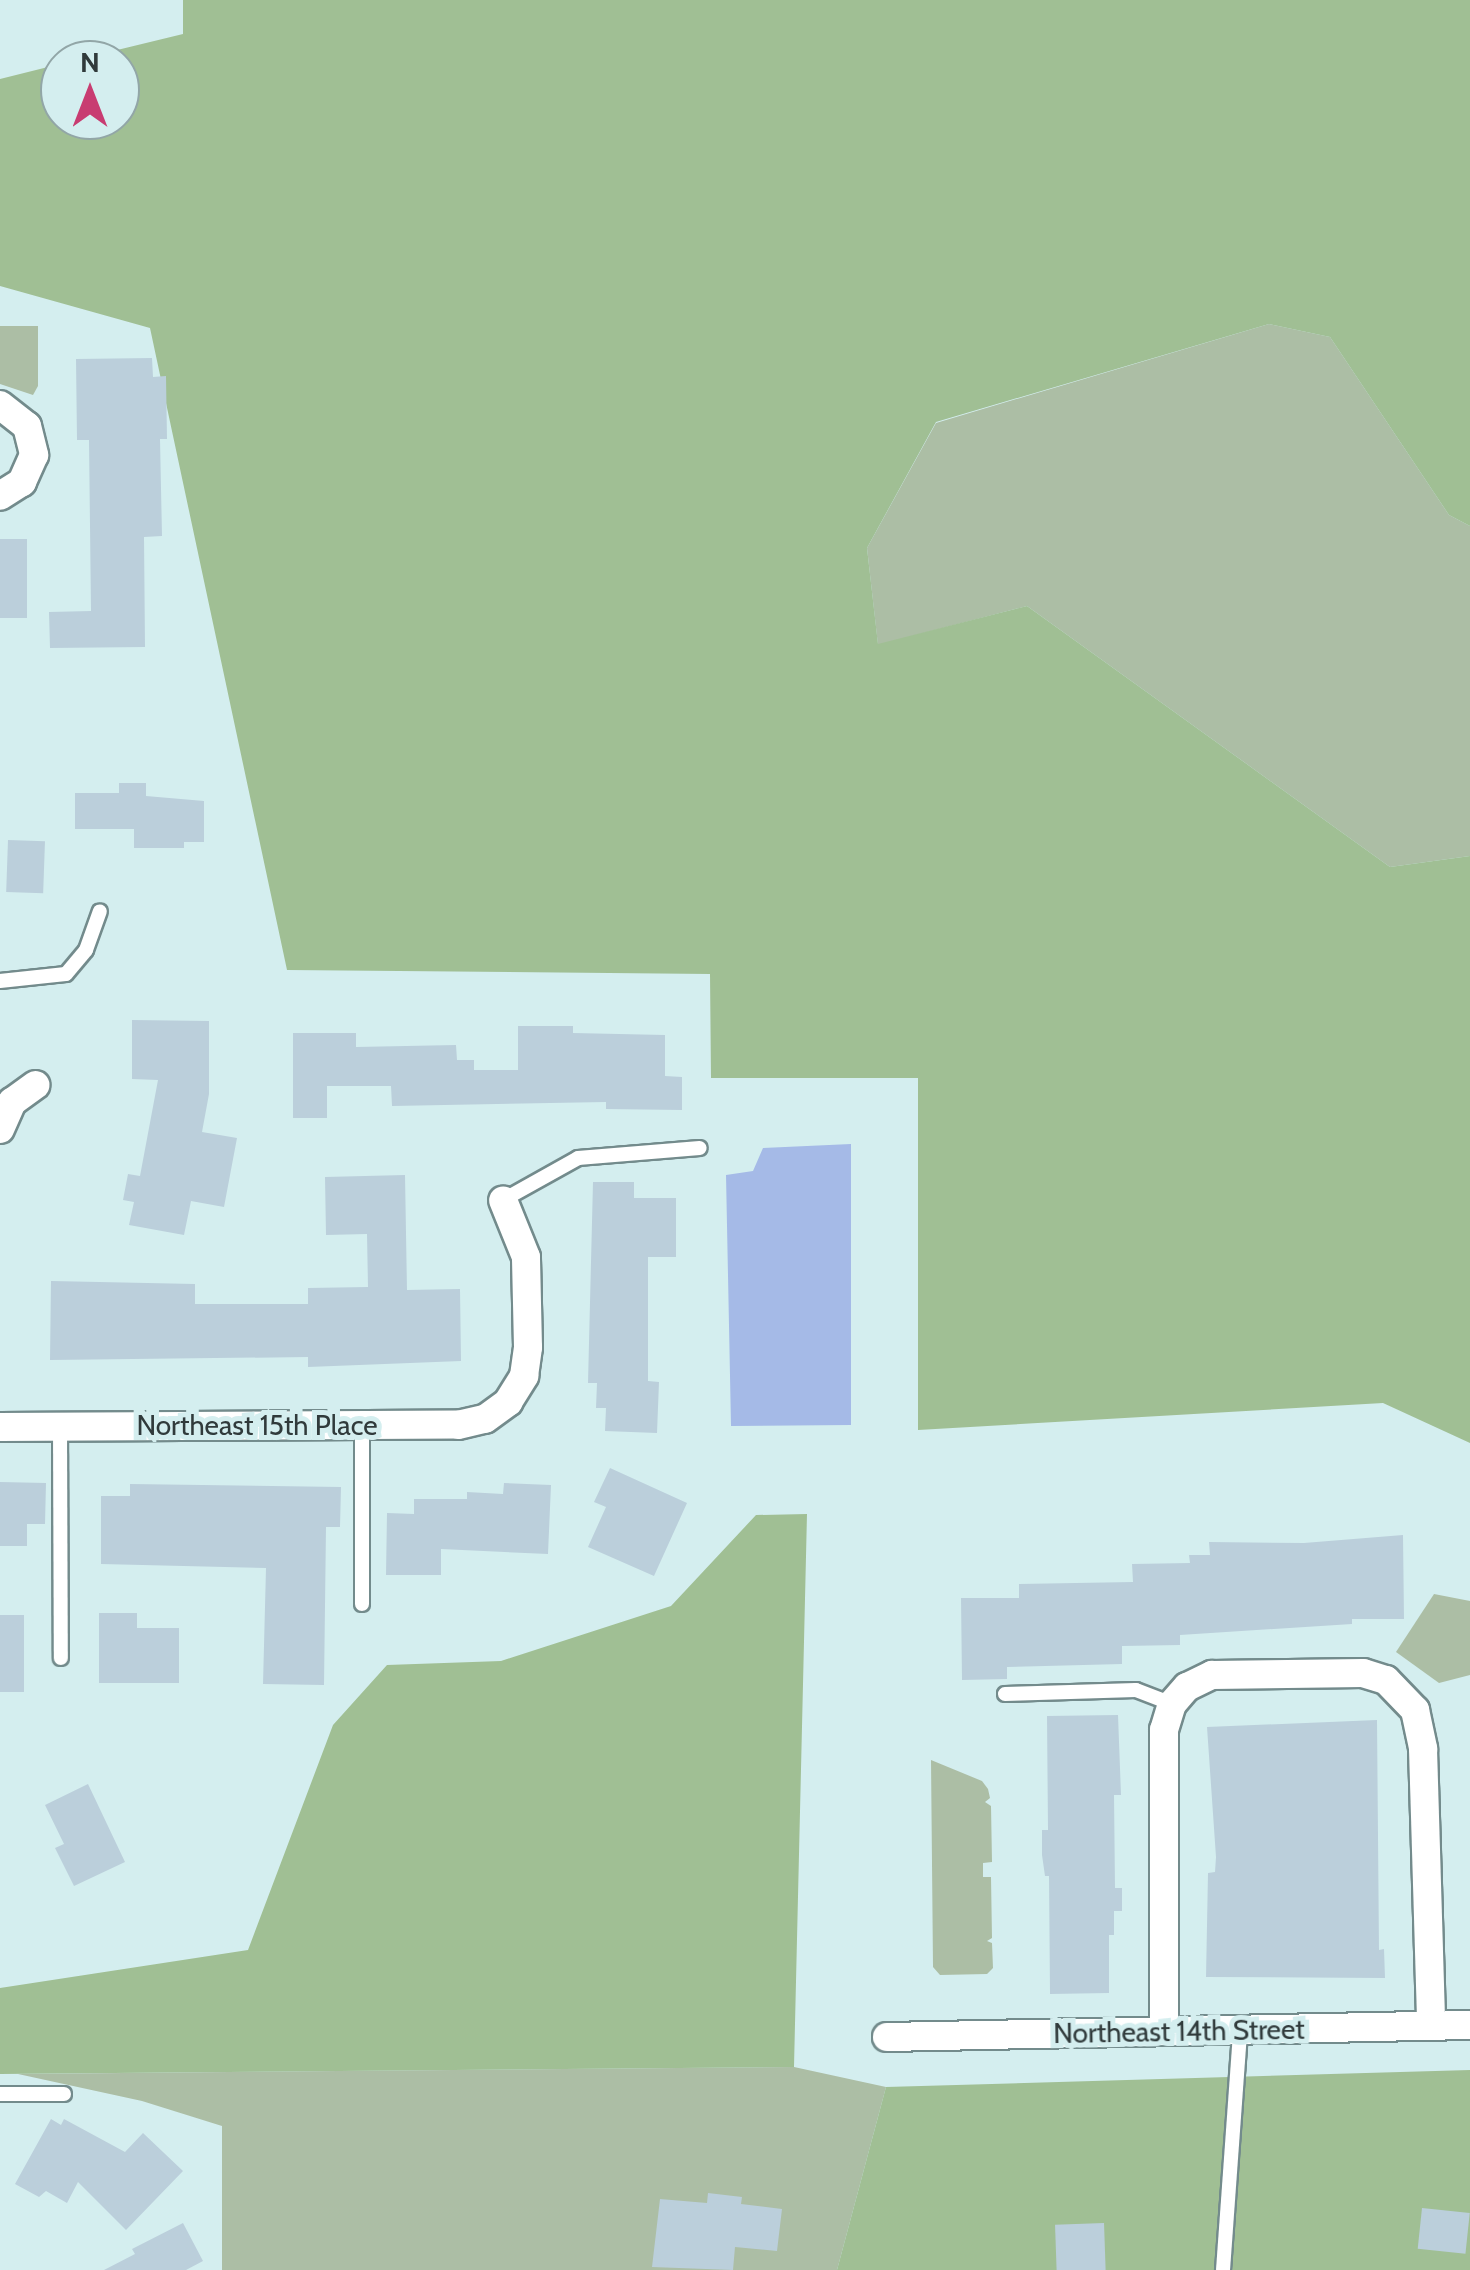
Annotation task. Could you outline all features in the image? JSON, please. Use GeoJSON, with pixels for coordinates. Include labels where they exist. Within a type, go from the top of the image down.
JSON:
{"type":"FeatureCollection","features":[{"type":"Feature","properties":{"kind":"street"},"geometry":{"type":"LineString","coordinates":[[0,405],[28,426],[34,455],[22,482],[0,496]]}},
{"type":"Feature","properties":{"kind":"street"},"geometry":{"type":"LineString","coordinates":[[0,1129],[12,1102],[34,1084]]}},
{"type":"Feature","properties":{"kind":"street","name":"Northeast 15th Place"},"geometry":{"type":"LineString","coordinates":[[0,1427],[458,1424],[486,1419],[508,1402],[524,1376],[526,1275],[515,1221],[503,1200]]}},
{"type":"Feature","properties":{"kind":"street"},"geometry":{"type":"LineString","coordinates":[[1164,2031],[1164,1730],[1172,1704],[1187,1687],[1212,1675],[1362,1673],[1386,1680],[1408,1698],[1420,1719],[1423,1750],[1431,2026]]}},
{"type":"Feature","properties":{"kind":"street","name":"Northeast 14th Street"},"geometry":{"type":"LineString","coordinates":[[888,2036],[1470,2025]]}},
{"type":"Feature","properties":{"kind":"lane"},"geometry":{"type":"LineString","coordinates":[[0,981],[66,974],[86,950],[100,912]]}},
{"type":"Feature","properties":{"kind":"lane"},"geometry":{"type":"LineString","coordinates":[[503,1200],[578,1158],[700,1148]]}},
{"type":"Feature","properties":{"kind":"lane"},"geometry":{"type":"LineString","coordinates":[[362,1425],[362,1604]]}},
{"type":"Feature","properties":{"kind":"lane"},"geometry":{"type":"LineString","coordinates":[[60,1426],[61,1658]]}},
{"type":"Feature","properties":{"kind":"lane"},"geometry":{"type":"LineString","coordinates":[[1005,1694],[1136,1690],[1172,1704]]}},
{"type":"Feature","properties":{"kind":"lane"},"geometry":{"type":"LineString","coordinates":[[1223,2270],[1240,2030]]}},
{"type":"Feature","properties":{"kind":"lane"},"geometry":{"type":"LineString","coordinates":[[0,2094],[64,2094]]}},
{"type":"Feature","properties":{"kind":"green space"},"geometry":{"type":"Polygon","coordinates":[[[183,0],[1470,0],[1470,526],[1449,515],[1330,337],[1269,324],[936,422],[867,548],[878,644],[1027,606],[1390,867],[1470,856],[1470,1443],[1383,1403],[918,1430],[918,1078],[711,1078],[710,974],[287,970],[150,328],[0,286],[0,79],[40,69],[40,140],[140,140],[140,44],[183,34],[183,0]]]}},
{"type":"Feature","properties":{"kind":"green space"},"geometry":{"type":"Polygon","coordinates":[[[1269,324],[1330,337],[1449,515],[1470,526],[1470,856],[1390,867],[1027,606],[878,645],[867,548],[936,423],[1269,324]]]}},
{"type":"Feature","properties":{"kind":"green space"},"geometry":{"type":"Polygon","coordinates":[[[0,326],[38,326],[38,386],[33,395],[0,384],[0,326]]]}},
{"type":"Feature","properties":{"kind":"green space"},"geometry":{"type":"Polygon","coordinates":[[[807,1514],[794,2067],[0,2074],[0,1988],[248,1950],[333,1725],[387,1665],[501,1661],[671,1606],[756,1515],[807,1514]]]}},
{"type":"Feature","properties":{"kind":"green space"},"geometry":{"type":"Polygon","coordinates":[[[1434,1594],[1470,1601],[1470,1675],[1439,1683],[1396,1652],[1434,1594]]]}},
{"type":"Feature","properties":{"kind":"green space"},"geometry":{"type":"Polygon","coordinates":[[[931,1760],[982,1781],[988,1789],[990,1798],[985,1802],[991,1806],[992,1862],[983,1863],[983,1877],[991,1877],[992,1938],[987,1941],[992,1943],[993,1968],[987,1974],[940,1975],[933,1967],[931,1760]]]}},
{"type":"Feature","properties":{"kind":"green space"},"geometry":{"type":"Polygon","coordinates":[[[794,2067],[886,2087],[837,2270],[222,2270],[222,2126],[142,2101],[18,2074],[794,2067]]]}},
{"type":"Feature","properties":{"kind":"green space"},"geometry":{"type":"Polygon","coordinates":[[[1470,2070],[1470,2270],[837,2270],[886,2087],[1470,2070]]]}},
{"type":"Feature","properties":{"kind":"water"},"geometry":{"type":"Polygon","coordinates":[[[851,1144],[851,1425],[731,1426],[726,1175],[753,1171],[763,1148],[851,1144]]]}},
{"type":"Feature","properties":{"kind":"building"},"geometry":{"type":"Polygon","coordinates":[[[152,358],[153,377],[166,376],[167,439],[160,439],[162,536],[144,537],[145,647],[50,648],[49,612],[91,611],[89,440],[77,440],[76,359],[152,358]]]}},
{"type":"Feature","properties":{"kind":"building"},"geometry":{"type":"Polygon","coordinates":[[[0,539],[27,539],[27,618],[0,618],[0,539]]]}},
{"type":"Feature","properties":{"kind":"building"},"geometry":{"type":"Polygon","coordinates":[[[119,783],[146,783],[146,796],[204,801],[204,842],[184,842],[184,848],[134,848],[134,829],[75,829],[75,793],[119,793],[119,783]]]}},
{"type":"Feature","properties":{"kind":"building"},"geometry":{"type":"Polygon","coordinates":[[[8,840],[45,841],[43,893],[6,892],[8,840]]]}},
{"type":"Feature","properties":{"kind":"building"},"geometry":{"type":"Polygon","coordinates":[[[132,1020],[209,1021],[209,1094],[202,1132],[237,1138],[224,1207],[191,1201],[184,1235],[129,1225],[134,1202],[123,1200],[128,1174],[140,1176],[158,1080],[132,1079],[132,1020]]]}},
{"type":"Feature","properties":{"kind":"building"},"geometry":{"type":"Polygon","coordinates":[[[518,1026],[573,1026],[573,1033],[665,1035],[665,1076],[682,1077],[682,1110],[606,1109],[606,1102],[392,1106],[391,1086],[327,1086],[327,1118],[293,1118],[293,1033],[356,1033],[356,1047],[456,1045],[457,1060],[474,1060],[474,1070],[518,1070],[518,1026]]]}},
{"type":"Feature","properties":{"kind":"building"},"geometry":{"type":"Polygon","coordinates":[[[405,1175],[407,1290],[460,1289],[461,1361],[308,1367],[308,1357],[50,1360],[51,1281],[195,1284],[195,1304],[308,1304],[308,1288],[368,1287],[367,1234],[326,1235],[325,1177],[405,1175]]]}},
{"type":"Feature","properties":{"kind":"building"},"geometry":{"type":"Polygon","coordinates":[[[593,1182],[634,1182],[634,1198],[676,1198],[676,1257],[648,1257],[648,1381],[659,1382],[657,1433],[605,1431],[606,1408],[596,1408],[597,1383],[588,1383],[593,1182]]]}},
{"type":"Feature","properties":{"kind":"building"},"geometry":{"type":"Polygon","coordinates":[[[610,1468],[687,1503],[654,1576],[588,1547],[606,1507],[594,1502],[610,1468]]]}},
{"type":"Feature","properties":{"kind":"building"},"geometry":{"type":"Polygon","coordinates":[[[0,1482],[46,1483],[45,1524],[27,1524],[27,1546],[0,1546],[0,1482]]]}},
{"type":"Feature","properties":{"kind":"building"},"geometry":{"type":"Polygon","coordinates":[[[504,1483],[551,1485],[548,1554],[441,1549],[441,1575],[386,1575],[387,1513],[414,1514],[414,1499],[467,1499],[467,1492],[503,1494],[504,1483]]]}},
{"type":"Feature","properties":{"kind":"building"},"geometry":{"type":"Polygon","coordinates":[[[130,1484],[341,1487],[340,1527],[326,1527],[324,1685],[263,1684],[266,1568],[101,1564],[101,1496],[130,1496],[130,1484]]]}},
{"type":"Feature","properties":{"kind":"building"},"geometry":{"type":"Polygon","coordinates":[[[1403,1535],[1404,1619],[1352,1619],[1352,1624],[1180,1635],[1180,1645],[1122,1646],[1122,1664],[1007,1667],[1007,1679],[962,1680],[961,1598],[1019,1598],[1019,1584],[1133,1582],[1132,1564],[1190,1563],[1189,1555],[1210,1555],[1209,1542],[1304,1543],[1403,1535]]]}},
{"type":"Feature","properties":{"kind":"building"},"geometry":{"type":"Polygon","coordinates":[[[99,1613],[137,1613],[137,1628],[179,1628],[179,1683],[99,1683],[99,1613]]]}},
{"type":"Feature","properties":{"kind":"building"},"geometry":{"type":"Polygon","coordinates":[[[0,1615],[24,1615],[24,1692],[0,1692],[0,1615]]]}},
{"type":"Feature","properties":{"kind":"building"},"geometry":{"type":"Polygon","coordinates":[[[1118,1715],[1121,1795],[1114,1795],[1115,1888],[1122,1888],[1122,1911],[1114,1911],[1114,1935],[1109,1935],[1109,1993],[1050,1994],[1049,1876],[1045,1876],[1042,1855],[1042,1830],[1048,1830],[1047,1716],[1118,1715]]]}},
{"type":"Feature","properties":{"kind":"building"},"geometry":{"type":"Polygon","coordinates":[[[1377,1720],[1379,1950],[1384,1949],[1385,1978],[1206,1977],[1208,1873],[1215,1872],[1216,1857],[1207,1727],[1377,1720]]]}},
{"type":"Feature","properties":{"kind":"building"},"geometry":{"type":"Polygon","coordinates":[[[88,1784],[125,1862],[74,1886],[55,1848],[64,1844],[45,1805],[88,1784]]]}},
{"type":"Feature","properties":{"kind":"building"},"geometry":{"type":"Polygon","coordinates":[[[51,2119],[61,2125],[64,2119],[125,2152],[143,2133],[183,2171],[126,2230],[78,2182],[67,2203],[46,2191],[39,2197],[15,2184],[51,2119]]]}},
{"type":"Feature","properties":{"kind":"building"},"geometry":{"type":"Polygon","coordinates":[[[708,2193],[742,2197],[741,2204],[782,2209],[777,2251],[735,2247],[733,2270],[652,2267],[660,2199],[707,2203],[708,2193]]]}},
{"type":"Feature","properties":{"kind":"building"},"geometry":{"type":"Polygon","coordinates":[[[1422,2208],[1470,2213],[1465,2254],[1418,2249],[1422,2208]]]}},
{"type":"Feature","properties":{"kind":"building"},"geometry":{"type":"Polygon","coordinates":[[[183,2223],[203,2261],[186,2270],[104,2270],[135,2254],[132,2249],[183,2223]]]}},
{"type":"Feature","properties":{"kind":"building"},"geometry":{"type":"Polygon","coordinates":[[[1104,2223],[1106,2270],[1057,2270],[1055,2225],[1104,2223]]]}}]}
